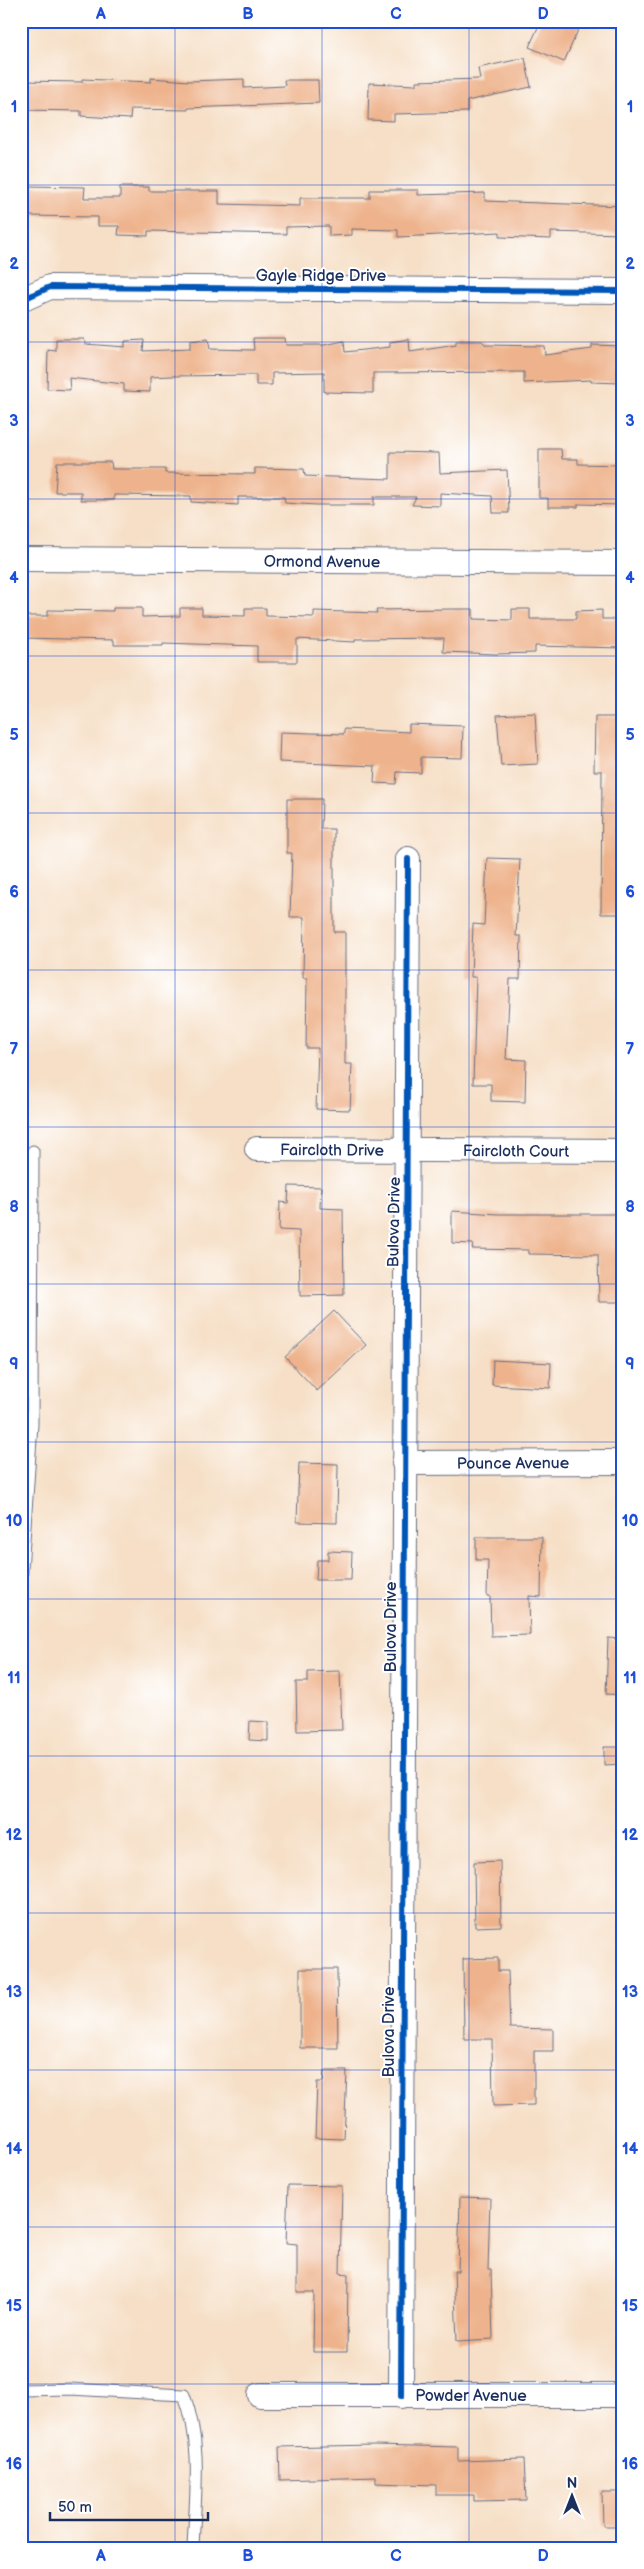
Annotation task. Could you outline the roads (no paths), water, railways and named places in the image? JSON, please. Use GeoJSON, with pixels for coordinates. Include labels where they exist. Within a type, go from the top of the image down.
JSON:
{"type":"FeatureCollection","features":[{"type":"Feature","properties":{"kind":"street","name":"Gayle Ridge Drive"},"geometry":{"type":"LineString","coordinates":[[21,300],[50,287],[623,291]]}},
{"type":"Feature","properties":{"kind":"street","name":"Ormond Avenue"},"geometry":{"type":"LineString","coordinates":[[21,559],[623,563]]}},
{"type":"Feature","properties":{"kind":"street","name":"Bulova Drive"},"geometry":{"type":"LineString","coordinates":[[401,2396],[408,859]]}},
{"type":"Feature","properties":{"kind":"street","name":"Faircloth Drive"},"geometry":{"type":"LineString","coordinates":[[257,1149],[408,1149]]}},
{"type":"Feature","properties":{"kind":"street","name":"Faircloth Court"},"geometry":{"type":"LineString","coordinates":[[408,1149],[623,1151]]}},
{"type":"Feature","properties":{"kind":"street","name":"Pounce Avenue"},"geometry":{"type":"LineString","coordinates":[[404,1463],[623,1462]]}},
{"type":"Feature","properties":{"kind":"street","name":"Powder Avenue"},"geometry":{"type":"LineString","coordinates":[[260,2395],[623,2396]]}},
{"type":"Feature","properties":{"kind":"lane"},"geometry":{"type":"LineString","coordinates":[[21,1584],[32,1424],[33,1151]]}},
{"type":"Feature","properties":{"kind":"lane"},"geometry":{"type":"LineString","coordinates":[[21,2390],[69,2389],[184,2395],[192,2416],[197,2440],[193,2548]]}}]}
